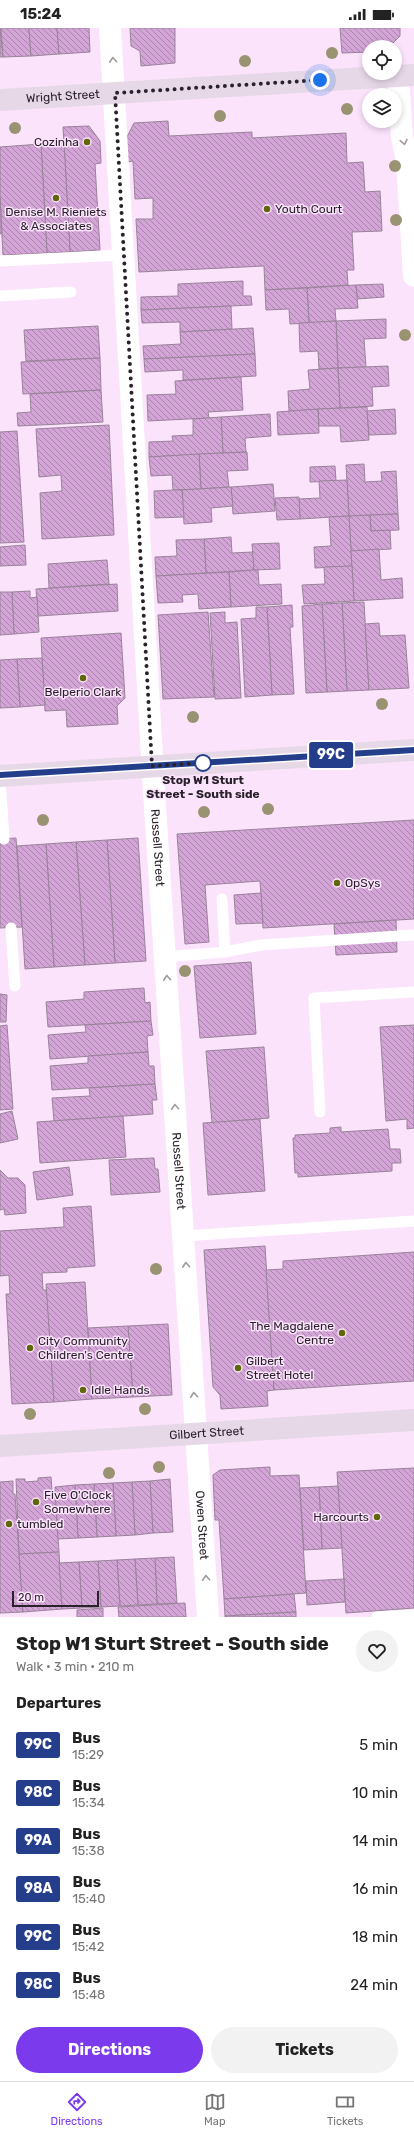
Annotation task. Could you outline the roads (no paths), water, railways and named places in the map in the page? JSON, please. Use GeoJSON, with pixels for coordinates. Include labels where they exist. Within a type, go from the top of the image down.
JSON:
{"type":"FeatureCollection","features":[{"type":"Feature","properties":{"kind":"street","name":"Russell Street"},"geometry":{"type":"LineString","coordinates":[[110,28],[115,93],[152,766],[197,1434]]}},
{"type":"Feature","properties":{"kind":"street","name":"Wright Street"},"geometry":{"type":"LineString","coordinates":[[0,100],[406,75]]}},
{"type":"Feature","properties":{"kind":"street"},"geometry":{"type":"LineString","coordinates":[[406,75],[402,137],[408,161],[414,270]]}},
{"type":"Feature","properties":{"kind":"street"},"geometry":{"type":"LineString","coordinates":[[0,776],[414,750]]}},
{"type":"Feature","properties":{"kind":"street","name":"Gilbert Street"},"geometry":{"type":"LineString","coordinates":[[0,1446],[414,1420]]}},
{"type":"Feature","properties":{"kind":"street","name":"Owen Street"},"geometry":{"type":"LineString","coordinates":[[197,1434],[208,1617]]}},
{"type":"Feature","properties":{"kind":"lane"},"geometry":{"type":"LineString","coordinates":[[0,261],[124,255]]}},
{"type":"Feature","properties":{"kind":"lane"},"geometry":{"type":"LineString","coordinates":[[0,296],[71,292]]}},
{"type":"Feature","properties":{"kind":"lane"},"geometry":{"type":"LineString","coordinates":[[0,776],[4,839]]}},
{"type":"Feature","properties":{"kind":"lane"},"geometry":{"type":"LineString","coordinates":[[222,899],[225,952]]}},
{"type":"Feature","properties":{"kind":"lane"},"geometry":{"type":"LineString","coordinates":[[11,928],[15,986]]}},
{"type":"Feature","properties":{"kind":"lane"},"geometry":{"type":"LineString","coordinates":[[165,956],[225,952],[261,944],[414,935]]}},
{"type":"Feature","properties":{"kind":"lane"},"geometry":{"type":"LineString","coordinates":[[320,1112],[314,998],[414,992]]}},
{"type":"Feature","properties":{"kind":"lane"},"geometry":{"type":"LineString","coordinates":[[184,1236],[414,1221]]}},
{"type":"Feature","properties":{"kind":"lane"},"geometry":{"type":"LineString","coordinates":[[377,1617],[414,1615]]}},
{"type":"Feature","properties":{"kind":"place","name":"Cozinha"},"geometry":{"type":"Point","coordinates":[87,142]}},
{"type":"Feature","properties":{"kind":"place","name":"Denise M. Rieniets & Associates"},"geometry":{"type":"Point","coordinates":[56,198]}},
{"type":"Feature","properties":{"kind":"place","name":"Youth Court"},"geometry":{"type":"Point","coordinates":[267,209]}},
{"type":"Feature","properties":{"kind":"place","name":"Belperio Clark"},"geometry":{"type":"Point","coordinates":[83,678]}},
{"type":"Feature","properties":{"kind":"place","name":"Stop W1 Sturt Street - South side"},"geometry":{"type":"Point","coordinates":[203,763]}},
{"type":"Feature","properties":{"kind":"place","name":"OpSys"},"geometry":{"type":"Point","coordinates":[337,883]}},
{"type":"Feature","properties":{"kind":"place","name":"The Magdalene Centre"},"geometry":{"type":"Point","coordinates":[342,1333]}},
{"type":"Feature","properties":{"kind":"place","name":"City Community Children's Centre"},"geometry":{"type":"Point","coordinates":[30,1348]}},
{"type":"Feature","properties":{"kind":"place","name":"Gilbert Street Hotel"},"geometry":{"type":"Point","coordinates":[238,1368]}},
{"type":"Feature","properties":{"kind":"place","name":"Idle Hands"},"geometry":{"type":"Point","coordinates":[83,1390]}},
{"type":"Feature","properties":{"kind":"place","name":"Five O'Clock Somewhere"},"geometry":{"type":"Point","coordinates":[36,1502]}},
{"type":"Feature","properties":{"kind":"place","name":"Harcourts"},"geometry":{"type":"Point","coordinates":[377,1517]}},
{"type":"Feature","properties":{"kind":"place","name":"tumbled"},"geometry":{"type":"Point","coordinates":[9,1524]}}]}
